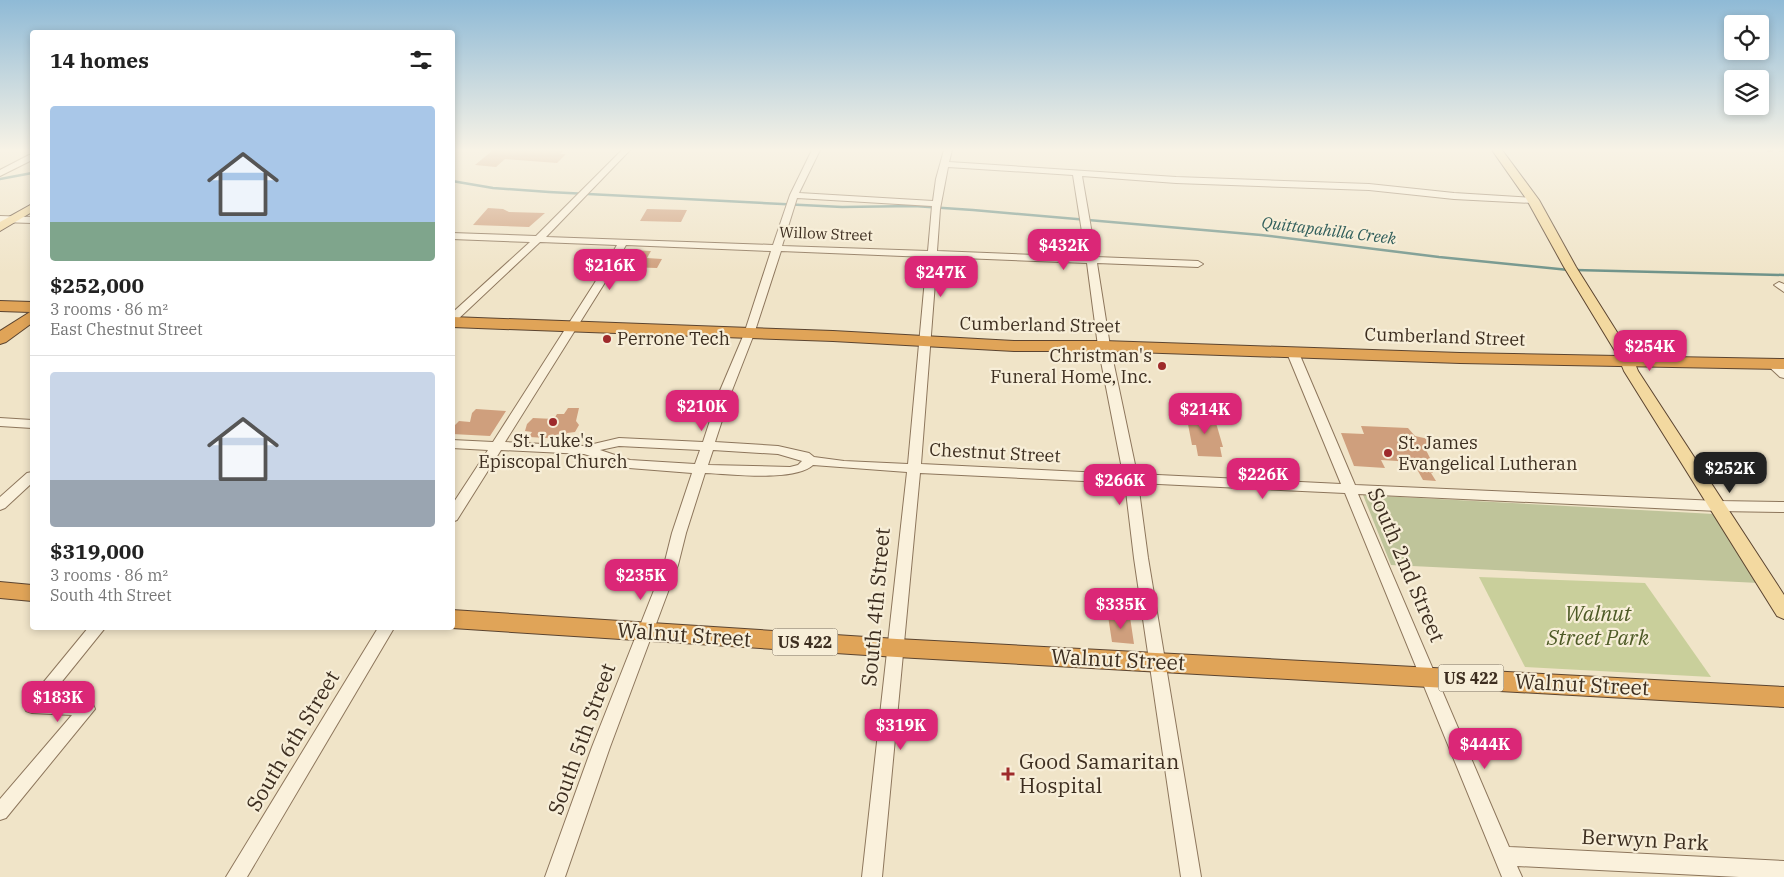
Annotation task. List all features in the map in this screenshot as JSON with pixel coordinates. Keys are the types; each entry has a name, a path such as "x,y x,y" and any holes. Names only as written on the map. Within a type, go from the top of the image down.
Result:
{"highway":[{"path":"0,306 30,307"},
{"path":"0,339 30,317"},
{"name":"Cumberland Street","path":"455,320 1014,346 1104,346 1293,353 1627,361 1780,368"},
{"path":"0,590 30,593"},
{"name":"Walnut Street","path":"455,619 897,648 1784,696"}],"main road":[{"path":"1526,191 1647,397 1784,611"},
{"path":"0,226 6,219 30,208"}],"street":[{"path":"455,317 589,191"},
{"name":"South 5th Street","path":"555,877 601,747 670,565 725,393 749,334 797,191"},
{"name":"South 4th Street","path":"872,877 897,648 939,191"},
{"path":"1080,191 1104,346 1131,479 1158,662 1195,877"},
{"path":"1406,191 1454,196 1533,200"},
{"path":"792,201 936,206"},
{"path":"6,219 30,220"},
{"name":"Willow Street","path":"455,236 932,252 1198,264"},
{"path":"455,512 534,384 573,326 623,242"},
{"name":"South 2nd Street","path":"1293,353 1512,877"},
{"path":"0,422 30,424"},
{"name":"Chestnut Street","path":"585,450 620,442 708,446 778,450 804,456 810,461 844,465 1350,490 1718,506 1784,507"},
{"name":"Chestnut Street","path":"455,444 585,450 629,464 701,469 790,471 802,468 810,461"},
{"path":"0,505 30,478"},
{"path":"0,812 87,709 32,706 96,630"},
{"name":"South 6th Street","path":"236,877 385,630"},
{"name":"Berwyn Park","path":"1504,856 1784,870"}],"green space":[{"path":"1363,495 1714,514 1759,583 1391,565"},
{"name":"Walnut Street Park","path":"1479,577 1645,583 1711,677 1525,667"}],"building":[{"path":"488,208 503,209 509,212 545,213 529,227 473,225"},
{"path":"647,209 687,210 681,222 640,221"},
{"path":"632,250 651,251 647,258 662,259 657,268 625,267 628,262 625,262"},
{"name":"St. Luke's Episcopal Church","path":"568,408 579,408 576,421 579,425 575,432 567,433 564,439 529,437 532,432 525,431 527,424 533,418 554,419 557,414 564,414"},
{"path":"476,409 506,411 490,436 455,434 455,425 459,421 470,422 472,413"},
{"path":"1186,414 1214,416 1223,447 1220,447 1222,457 1198,456 1196,445 1192,445"},
{"name":"St. James Evangelical Lutheran","path":"1361,426 1408,428 1415,436 1433,440 1443,450 1425,448 1431,460 1427,460 1433,473 1431,473 1436,481 1423,480 1413,462 1381,460 1385,468 1354,466 1341,433 1364,434"},
{"path":"1108,616 1130,617 1134,644 1112,642"}],"waterway":[{"name":"Quittapahilla Creek","path":"534,191 842,207 914,206 973,210 1261,235 1439,257 1569,270"},
{"name":"Quittapahilla Creek","path":"1575,270 1784,275"}],"place":[{"name":"Perrone Tech","path":"607,339"},
{"name":"Christman's Funeral Home, Inc.","path":"1162,366"},
{"name":"St. Luke's Episcopal Church","path":"553,422"},
{"name":"St. James Evangelical Lutheran","path":"1388,453"},
{"name":"Good Samaritan Hospital","path":"1008,774"}]}
